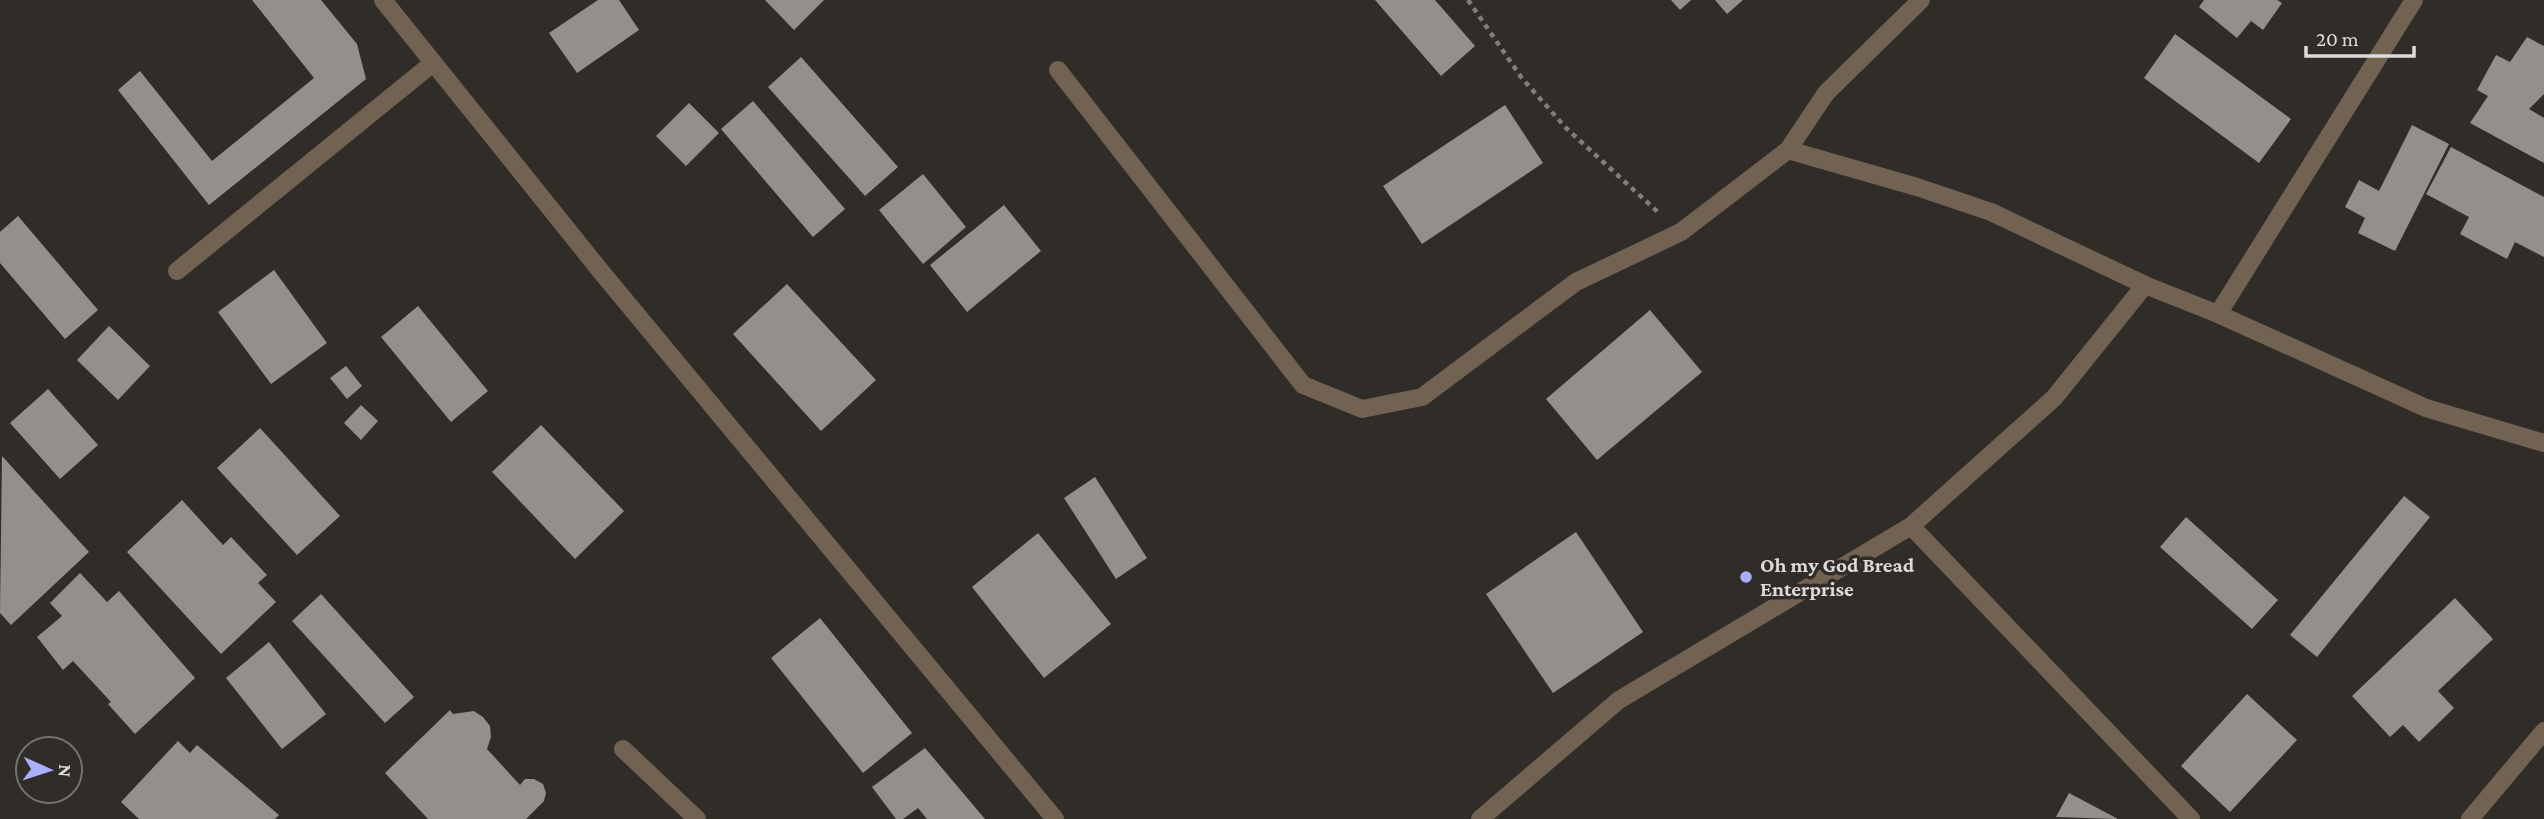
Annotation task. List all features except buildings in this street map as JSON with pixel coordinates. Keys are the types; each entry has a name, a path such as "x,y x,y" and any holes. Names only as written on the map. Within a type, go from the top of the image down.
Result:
{"street":[{"path":"383,0 612,285 1055,819"},
{"path":"1058,70 1303,385 1362,409 1422,397 1576,282 1681,232 1788,150 1826,93 1921,0"},
{"path":"2217,314 2414,0"},
{"path":"177,271 433,63"},
{"path":"1788,150 1917,187 1991,212 2145,285 2217,314 2426,408 2544,443"},
{"path":"1480,819 1619,701 1911,526 2054,398 2145,285"},
{"path":"1911,526 2191,819"},
{"path":"2470,819 2544,732"},
{"path":"623,749 696,819"}],"path":[{"path":"1468,0 1521,76 1566,128 1681,232"}],"place":[{"name":"Oh my God Bread Enterprise","path":"1746,577"}]}
